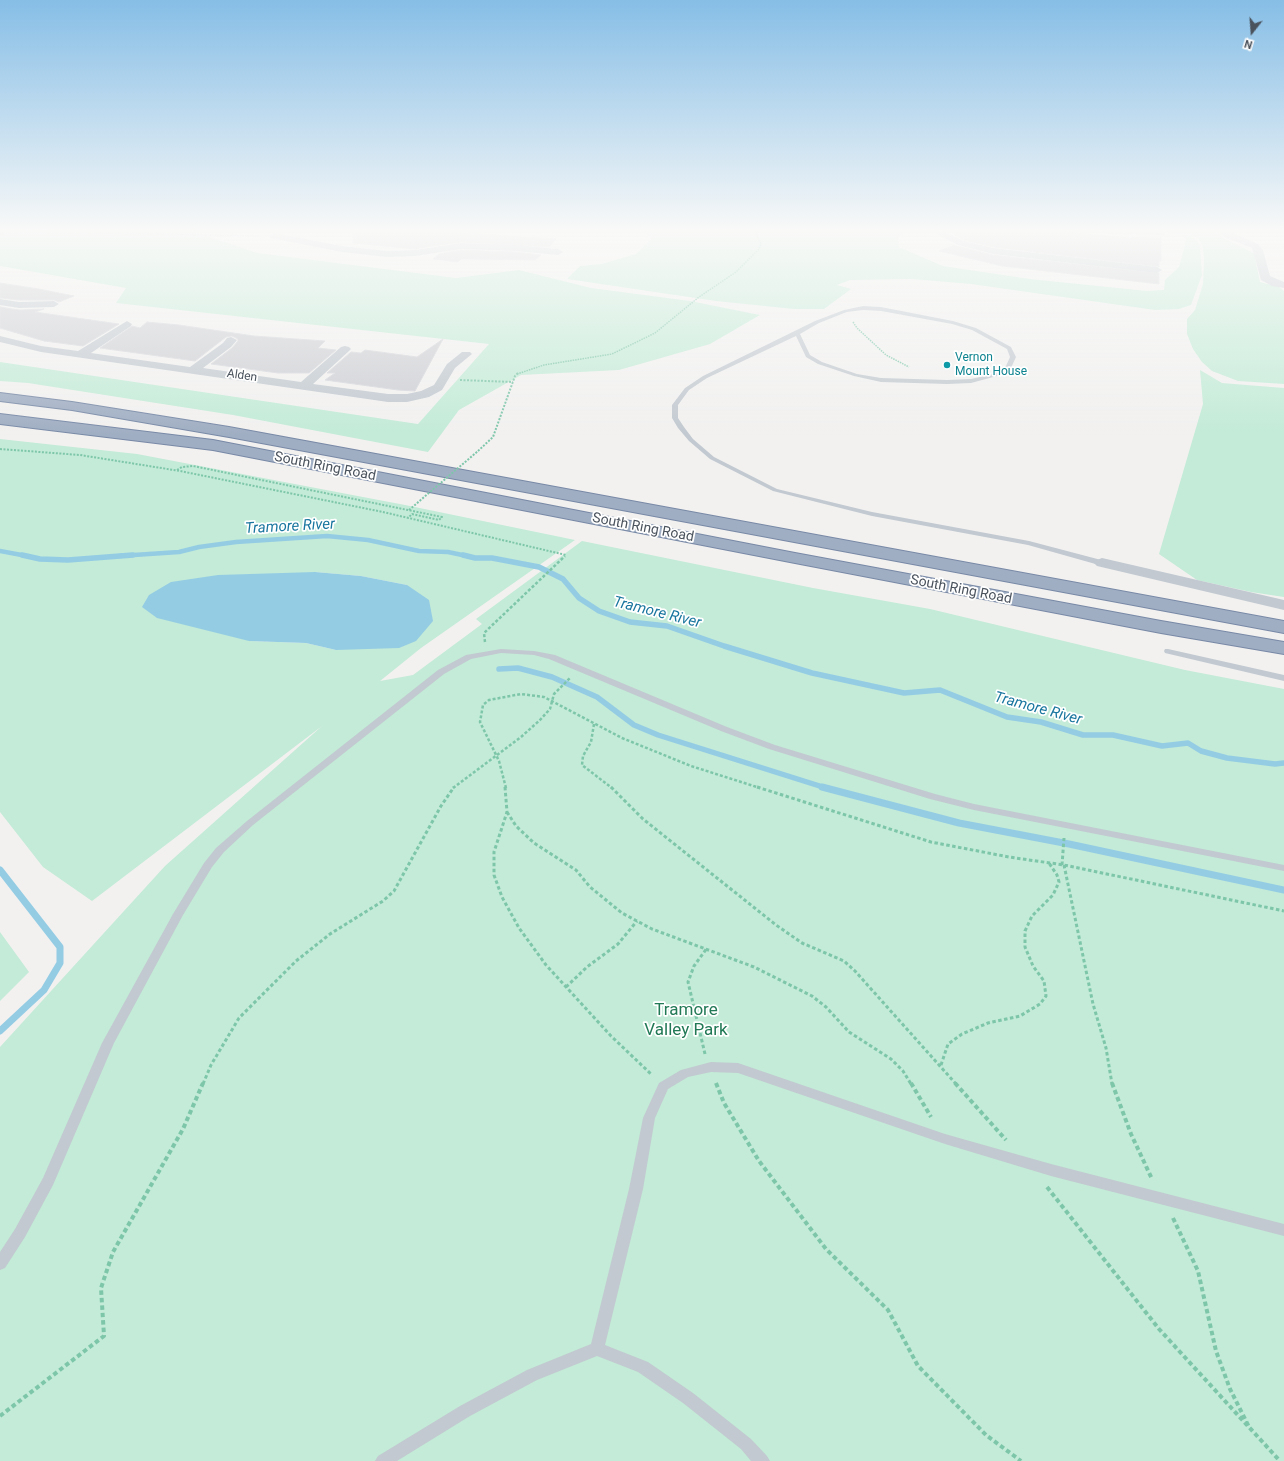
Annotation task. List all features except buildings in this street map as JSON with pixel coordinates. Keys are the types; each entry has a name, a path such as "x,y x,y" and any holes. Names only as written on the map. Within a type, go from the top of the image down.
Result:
{"highway":[{"name":"South Ring Road","path":"0,397 72,406 229,432 1284,627"},
{"name":"South Ring Road","path":"0,419 213,445 795,558 1161,627 1284,648"},
{"path":"795,558 937,594 1284,662"}],"street":[{"path":"0,302 19,305 54,304"},
{"path":"82,354 111,330 127,324"},
{"name":"Alden","path":"0,339 41,349 305,385 388,398 401,398 425,394 438,387"},
{"path":"193,370 227,345 231,340"},
{"path":"305,385 345,349"},
{"path":"438,387 443,377 464,359"},
{"path":"1102,562 1284,605"}],"lane":[{"path":"797,333 808,356 820,363 856,375 881,380 947,382 971,381 995,375 1009,367 1013,357 1009,348 994,339 953,323 881,309 863,308 846,311 821,320 704,377 687,389 675,405 675,418 690,440 712,458 776,490 872,514 1029,544 1102,562"},
{"path":"0,1264 20,1233 48,1181 112,1037 193,888 208,865 220,850 250,823 441,672 469,657 487,652 515,651 552,657 724,729 772,747 933,797 974,807 1284,868"},
{"path":"1168,651 1284,678"},
{"path":"597,1349 636,1189 649,1118 663,1086 685,1073 711,1066 738,1068 944,1139 1027,1163 1284,1230"},
{"path":"383,1461 465,1411 532,1375 597,1349 643,1367 688,1398 746,1444 762,1461"}],"path":[{"path":"409,510 489,442 493,436 513,382 519,372 527,369 612,354 655,333 695,299"},
{"path":"846,311 857,328 886,355 911,368"},
{"path":"438,387 460,380 513,382"},
{"path":"0,449 80,456 176,470 303,494 566,555 484,633 487,652"},
{"path":"176,470 182,467 193,466 442,517 439,520 412,514 408,518"},
{"path":"0,1416 104,1336 101,1288 113,1252 182,1129 211,1065 239,1018 296,961 330,934 368,912 394,891 406,873 441,806 454,787 496,756 540,720 550,709 558,689 571,678"},
{"path":"663,1086 611,1036 546,965 519,928 502,897 494,875 494,852 507,812 507,794 496,756 480,722 483,706 489,700 521,694 535,695 552,702 622,738 691,766 867,823 931,842 1048,862 1284,911"},
{"path":"594,724 591,742 583,756 582,765 589,772 608,785 643,819 776,925 802,943 844,961 856,971 1027,1163 1159,1329 1280,1461"},
{"path":"507,812 516,826 534,844 576,870 602,897 622,913 652,929 708,948 754,967 812,996 826,1007 849,1032 891,1059 903,1071 944,1139"},
{"path":"1064,837 1062,853 1063,865 1093,1004 1106,1048 1112,1083 1131,1134 1160,1198 1176,1223 1190,1250 1198,1271 1216,1351 1230,1389 1251,1430"},
{"path":"941,1065 948,1044 962,1034 988,1023 1020,1016 1040,1004 1046,996 1044,981 1033,966 1025,947 1025,931 1032,916 1053,895 1059,882 1057,875 1048,862"},
{"path":"566,987 588,967 618,944 637,921"},
{"path":"708,948 694,966 688,982 706,1057 711,1066 724,1103 759,1161 826,1249 888,1310 918,1366 986,1435 1021,1461"}],"green space":[{"path":"119,299 676,299 760,315 710,344 619,370 521,375 459,410 428,452 233,415 28,383 0,381 0,362 418,424 489,344 116,303"},
{"path":"704,299 837,299 824,309 794,309"},
{"path":"1078,299 1193,299 1191,305 1179,309 1155,310"},
{"path":"1198,299 1284,299 1284,384 1238,381 1212,371 1202,362 1193,349 1187,334 1187,319 1195,310"},
{"path":"1200,370 1222,383 1284,388 1284,597 1251,592 1197,580 1159,554 1203,404"},
{"name":"Tramore Valley Park","path":"0,439 137,454 405,505 575,540 421,648 380,681 413,675 482,624 476,619 582,541 813,588 930,609 1185,670 1284,689 1284,1461 0,1461 0,1047 165,866 322,726 92,901 43,867 0,812","holes":["315,572 361,576 407,585 336,650 306,643 249,641"]},
{"path":"0,932 29,972 0,1001"}],"water":[{"path":"315,572 361,576 407,585 429,600 433,621 416,641 399,648 336,650 306,643 249,641 157,618 142,607 149,595 171,582 218,575"}],"waterway":[{"name":"Tramore River","path":"126,556 179,552 199,547 236,542 327,536 368,540 419,551 448,552 467,556"},
{"name":"Tramore River","path":"0,551 24,555"},
{"name":"Tramore River","path":"24,555 40,559 68,560 126,556"},
{"name":"Tramore River","path":"126,556 133,555"},
{"name":"Tramore River","path":"463,555 467,556"},
{"name":"Tramore River","path":"119,556 126,556"},
{"name":"Tramore River","path":"467,556 475,558 492,558 539,567 563,579 579,598 599,611 630,622 667,626 724,646 812,673 904,693 940,690 1007,717 1041,722 1083,735 1113,735 1162,746 1188,743 1201,751 1227,758 1275,764 1284,763"},
{"path":"499,669 518,668 552,677 597,697 634,725 658,735 826,788"},
{"path":"822,787 959,823 1069,844 1284,890"},
{"path":"0,870 60,947 60,963 44,990 0,1031"}],"place":[{"name":"Vernon Mount House","path":"947,365"}]}
